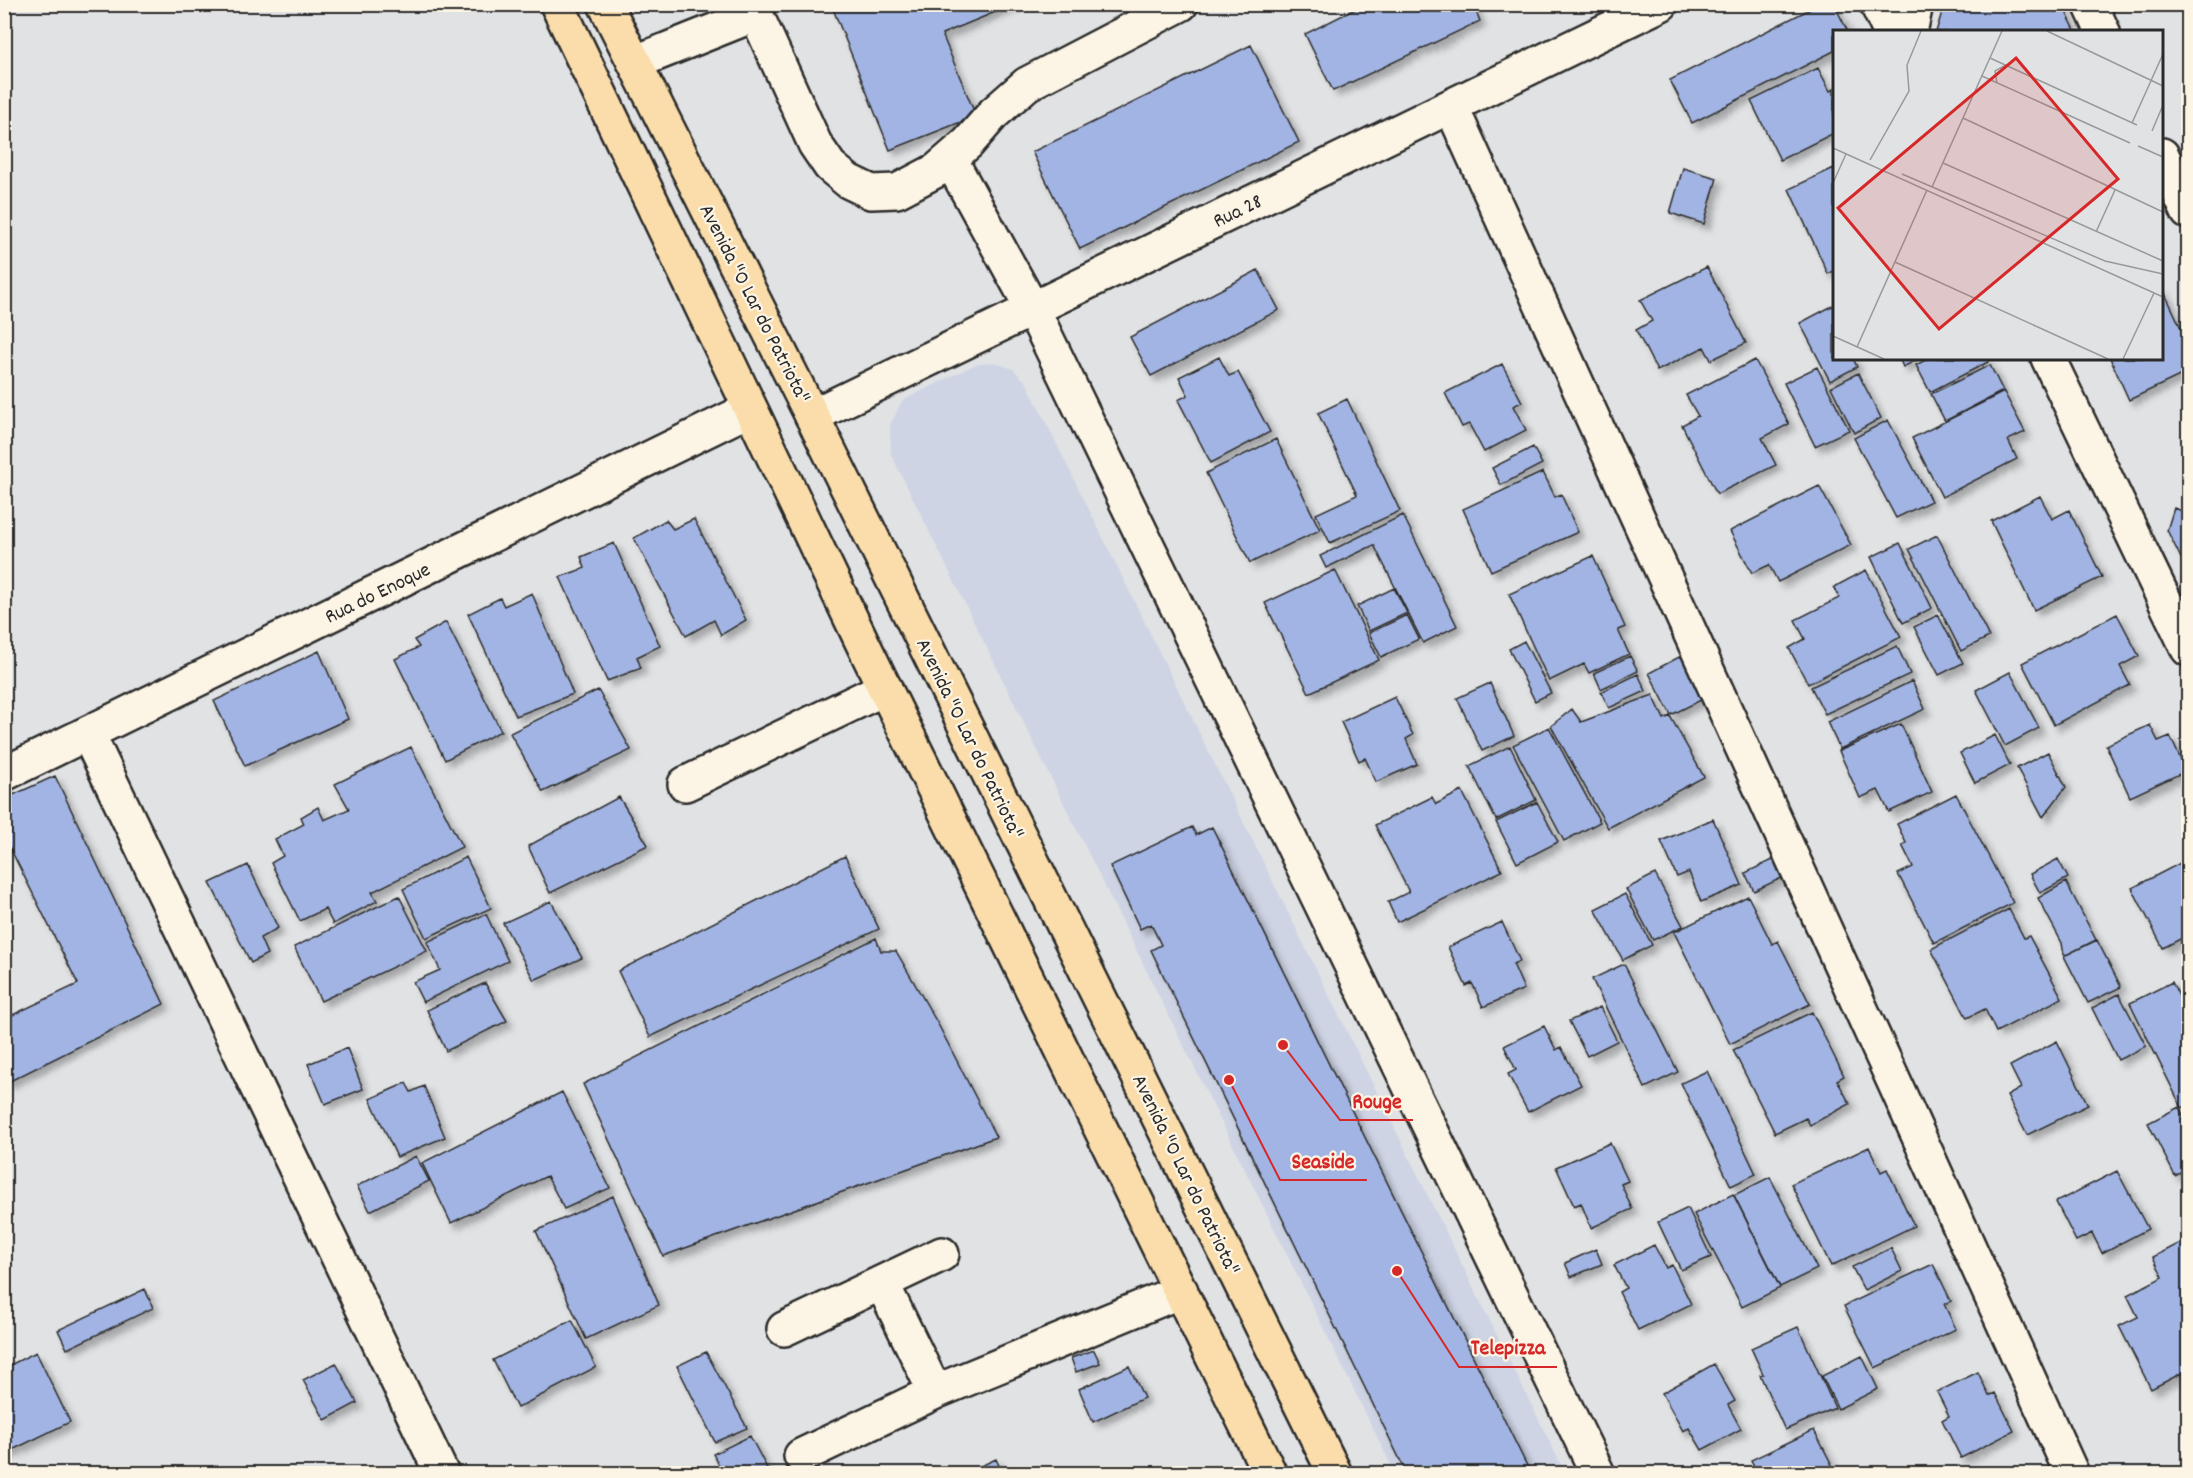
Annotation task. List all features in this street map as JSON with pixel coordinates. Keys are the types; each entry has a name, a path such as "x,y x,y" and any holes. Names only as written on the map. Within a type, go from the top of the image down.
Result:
{"main road":[{"path":"557,4 885,688 1270,1473"},
{"name":"Avenida \"O Lar do Patriota\"","path":"605,4 813,416 1335,1473"}],"street":[{"name":"Rua 28","path":"813,416 1661,4"},
{"path":"1877,4 1889,30"},
{"path":"1910,30 1916,4"},
{"path":"2090,4 2102,30"},
{"path":"636,62 755,9 815,144 830,166 848,181 871,192 897,191 937,170 969,143 994,113 1027,84 1178,5"},
{"path":"1451,106 2072,1473"},
{"path":"2163,157 2188,212"},
{"path":"950,159 1033,310 1598,1473"},
{"path":"2049,360 2188,649"},
{"name":"Rua do Enoque","path":"4,774 750,409"},
{"path":"685,784 885,688"},
{"path":"88,734 442,1473"},
{"path":"784,1329 942,1254"},
{"path":"882,1283 935,1392"},
{"path":"801,1456 935,1392 1181,1291"}],"shaded area":[{"path":"993,362 1013,369 1026,382 1565,1473 1395,1473 891,454 890,425 902,401 974,365"}],"building":[{"path":"831,4 1015,4 942,34 976,116 890,150"},
{"path":"1365,4 1473,4 1480,21 1333,91 1305,34"},
{"path":"1820,4 1834,4 1847,30 1833,30 1833,52 1692,123 1670,80"},
{"path":"1951,4 2062,4 2075,30 1937,30 1942,12"},
{"path":"1251,45 1299,142 1080,249 1032,152"},
{"path":"1818,68 1830,91 1833,90 1833,134 1780,160 1751,101"},
{"path":"1683,168 1717,178 1704,224 1670,213"},
{"path":"1833,168 1833,272 1828,274 1789,189"},
{"path":"1707,267 1746,343 1711,360 1704,347 1657,371 1636,330 1652,321 1640,300"},
{"path":"1258,270 1279,310 1151,376 1130,337"},
{"path":"2163,289 2188,343 2188,372 2129,400 2111,360 2163,360"},
{"path":"1833,306 1833,360 1854,360 1857,367 1830,381 1800,323"},
{"path":"1219,357 1229,376 1238,372 1270,432 1211,463 1178,400 1188,395 1179,377"},
{"path":"1755,360 1789,424 1762,438 1776,465 1717,494 1682,425 1698,416 1686,395"},
{"path":"1900,360 1917,360 1903,367"},
{"path":"1925,360 1988,360 1988,362 1930,392 1916,365"},
{"path":"1502,364 1522,402 1513,406 1526,430 1484,452 1469,424 1462,427 1445,393"},
{"path":"1990,365 2003,391 1945,421 1931,394"},
{"path":"1817,367 1849,430 1815,446 1784,383"},
{"path":"1858,373 1881,418 1854,433 1831,387"},
{"path":"2004,392 2025,432 2008,440 2017,459 1942,497 1912,438"},
{"path":"1347,399 1400,511 1330,543 1316,514 1357,495 1318,413"},
{"path":"2188,405 2188,419 2183,408"},
{"path":"1888,420 1931,501 1896,518 1854,438"},
{"path":"1276,439 1320,530 1250,563 1206,473"},
{"path":"1533,447 1542,464 1501,485 1492,468"},
{"path":"1543,472 1555,497 1561,494 1578,532 1491,571 1463,509"},
{"path":"1819,486 1851,545 1778,582 1769,565 1752,573 1730,531"},
{"path":"2040,496 2052,519 2069,510 2102,577 2034,610 1991,521"},
{"path":"2174,508 2188,513 2188,561 2181,558 2167,530"},
{"path":"1403,515 1457,626 1423,643 1374,545 1326,568 1320,556"},
{"path":"694,519 746,620 721,635 714,620 686,636 634,538 666,520 673,529"},
{"path":"1937,535 1989,637 1961,651 1909,549"},
{"path":"614,543 660,646 637,657 641,668 607,681 560,577 585,568 581,557"},
{"path":"1900,543 1932,608 1903,623 1871,557"},
{"path":"1593,556 1625,627 1618,630 1629,654 1589,673 1584,664 1549,681 1509,594"},
{"path":"1335,570 1379,660 1309,693 1265,603"},
{"path":"1866,570 1901,637 1808,684 1789,648 1805,639 1795,620 1839,598 1834,587"},
{"path":"1394,588 1407,613 1369,631 1357,606"},
{"path":"532,593 573,694 516,716 468,614 500,598 504,606"},
{"path":"2117,614 2139,656 2120,666 2130,685 2054,725 2022,663"},
{"path":"1407,615 1419,639 1381,657 1369,633"},
{"path":"1938,615 1963,663 1939,675 1914,627"},
{"path":"446,622 501,731 445,760 395,659 419,647 414,640"},
{"path":"1524,641 1551,693 1535,701 1509,649"},
{"path":"1897,646 1910,674 1825,714 1811,687"},
{"path":"319,651 348,719 245,766 214,701"},
{"path":"1630,656 1638,671 1601,689 1594,673"},
{"path":"1681,656 1705,698 1671,715 1649,673"},
{"path":"2010,672 2039,728 2005,746 1976,690"},
{"path":"1638,674 1646,691 1609,708 1601,692"},
{"path":"1912,681 1925,709 1840,749 1827,722"},
{"path":"1490,683 1514,736 1482,751 1457,698"},
{"path":"598,690 631,750 543,792 510,733"},
{"path":"1653,695 1664,719 1670,716 1704,777 1608,828 1551,726 1572,709 1581,722"},
{"path":"1395,697 1413,735 1406,739 1417,764 1376,782 1365,758 1359,761 1341,722"},
{"path":"1901,724 1932,792 1889,812 1878,790 1860,798 1839,751"},
{"path":"2150,725 2158,741 2170,736 2186,771 2130,797 2106,745"},
{"path":"1549,727 1600,822 1564,841 1513,745"},
{"path":"1995,735 2010,765 1975,783 1960,753"},
{"path":"1510,746 1536,800 1496,820 1469,766"},
{"path":"411,747 462,847 372,892 377,901 333,924 325,909 300,921 271,863 283,856 275,839 304,824 301,817 318,807 324,820 349,809 335,784"},
{"path":"2048,752 2066,787 2043,817 2017,768"},
{"path":"55,776 164,1004 4,1084 4,1019 78,984 4,836 4,799"},
{"path":"1462,791 1502,871 1397,922 1388,902 1409,892 1375,825 1432,797 1436,804"},
{"path":"1956,794 2013,903 1934,943 1898,874 1913,867 1902,845 1906,843 1897,824"},
{"path":"619,797 648,845 550,893 528,846"},
{"path":"1537,802 1558,842 1517,863 1496,822"},
{"path":"1713,819 1742,885 1701,902 1689,872 1677,877 1661,841"},
{"path":"1192,827 1196,835 1212,827 1531,1474 1407,1474 1151,950 1161,945 1151,924 1140,929 1110,866"},
{"path":"845,856 879,929 650,1037 618,971"},
{"path":"466,857 491,908 426,938 403,889"},
{"path":"1779,857 1788,875 1754,891 1745,873"},
{"path":"2058,859 2068,878 2040,893 2030,874"},
{"path":"2188,859 2188,935 2163,948 2132,888"},
{"path":"248,865 278,928 260,938 267,954 251,963 210,883"},
{"path":"1655,874 1683,926 1653,940 1626,889"},
{"path":"2066,882 2096,940 2064,956 2062,943 2038,898"},
{"path":"1625,894 1652,945 1623,960 1595,909"},
{"path":"399,896 427,951 321,1001 294,947"},
{"path":"1748,896 1772,944 1778,941 1810,1004 1730,1044 1674,932"},
{"path":"551,901 582,958 534,980 503,923"},
{"path":"2009,909 2024,938 2029,936 2062,998 1996,1032 1985,1009 1967,1018 1931,949"},
{"path":"486,914 508,961 423,1002 413,982 440,970 427,942"},
{"path":"1502,922 1520,961 1513,964 1524,989 1483,1007 1472,983 1466,986 1448,947"},
{"path":"876,938 881,951 896,951 939,1026 996,1137 663,1256 583,1084"},
{"path":"2097,940 2121,987 2088,1003 2064,956"},
{"path":"1624,964 1678,1072 1645,1088 1592,979"},
{"path":"2172,982 2188,1014 2188,1105 2182,1108 2130,1003"},
{"path":"485,983 507,1021 446,1051 427,1010"},
{"path":"2119,994 2146,1046 2118,1060 2092,1008"},
{"path":"1600,1007 1617,1041 1587,1056 1569,1021"},
{"path":"1812,1012 1844,1076 1837,1080 1850,1104 1810,1125 1806,1118 1775,1133 1733,1050"},
{"path":"1544,1026 1556,1050 1561,1047 1581,1085 1528,1112 1508,1074 1516,1070 1504,1046"},
{"path":"2057,1041 2088,1105 2027,1135 2007,1096 2021,1088 2010,1066"},
{"path":"347,1048 363,1089 325,1104 308,1064"},
{"path":"1707,1071 1756,1174 1731,1186 1681,1083"},
{"path":"406,1083 411,1092 424,1086 445,1137 397,1157 370,1099"},
{"path":"562,1092 610,1188 564,1209 547,1176 451,1223 422,1163"},
{"path":"2179,1107 2188,1127 2188,1169 2175,1176 2148,1123"},
{"path":"1610,1143 1628,1181 1621,1184 1632,1209 1591,1228 1581,1203 1574,1206 1556,1167"},
{"path":"1869,1147 1881,1172 1887,1169 1914,1226 1831,1266 1791,1184"},
{"path":"416,1156 429,1181 370,1211 357,1186"},
{"path":"2117,1171 2148,1229 2102,1253 2092,1233 2076,1241 2056,1202"},
{"path":"1770,1177 1817,1269 1780,1287 1734,1195"},
{"path":"1733,1194 1780,1288 1742,1307 1694,1214"},
{"path":"613,1196 659,1305 586,1339 536,1231"},
{"path":"1688,1208 1711,1257 1681,1270 1658,1222"},
{"path":"2188,1239 2188,1370 2151,1389 2119,1326 2138,1317 2127,1295 2163,1277 2153,1257"},
{"path":"1654,1245 1666,1268 1672,1265 1691,1304 1638,1330 1619,1292 1626,1288 1614,1265"},
{"path":"1891,1248 1902,1271 1864,1290 1852,1267"},
{"path":"1596,1249 1602,1264 1571,1277 1565,1263"},
{"path":"1933,1264 1951,1301 1944,1304 1956,1329 1875,1368 1844,1306"},
{"path":"145,1289 153,1308 67,1349 58,1330"},
{"path":"572,1320 596,1367 517,1408 493,1360"},
{"path":"1798,1327 1835,1408 1785,1430 1760,1375 1763,1374 1751,1348"},
{"path":"1094,1350 1100,1363 1076,1372 1071,1358"},
{"path":"36,1352 70,1422 4,1454 4,1368"},
{"path":"706,1352 747,1428 715,1442 677,1366"},
{"path":"1862,1356 1878,1389 1838,1409 1822,1376"},
{"path":"336,1363 357,1403 325,1420 303,1380"},
{"path":"1714,1364 1735,1401 1728,1405 1741,1429 1702,1450 1689,1428 1683,1431 1662,1393"},
{"path":"1129,1366 1144,1398 1093,1422 1079,1389"},
{"path":"1978,1372 1989,1396 1995,1393 2014,1431 1961,1458 1942,1420 1949,1416 1937,1392"},
{"path":"1814,1430 1833,1467 1823,1474 1749,1474 1756,1470 1751,1460"},
{"path":"750,1436 770,1474 724,1474 713,1454"},
{"path":"996,1459 1003,1474 979,1474 976,1468"}],"place":[{"name":"Rouge","path":"1283,1045"},
{"name":"Seaside","path":"1229,1080"},
{"name":"Telepizza","path":"1397,1271"}]}
